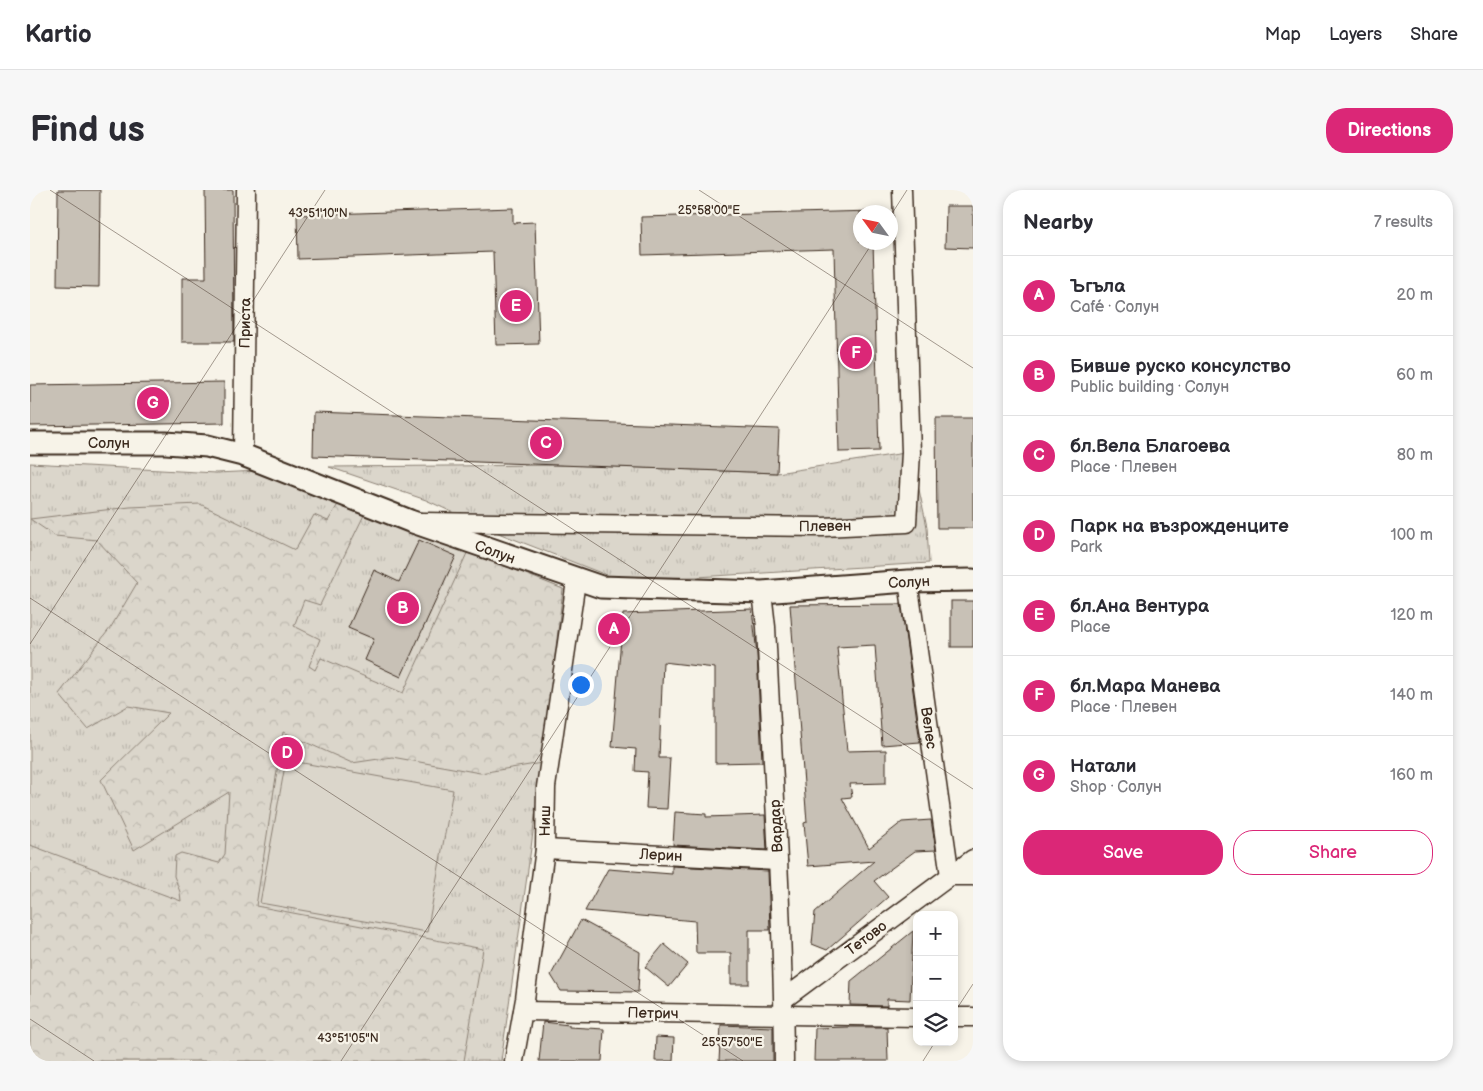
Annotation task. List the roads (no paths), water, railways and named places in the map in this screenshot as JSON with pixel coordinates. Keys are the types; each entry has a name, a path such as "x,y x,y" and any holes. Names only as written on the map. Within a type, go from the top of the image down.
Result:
{"street":[{"name":"Приста","path":"243,455 246,190"},
{"name":"Плевен","path":"410,522 823,527 907,523 911,452 902,190"},
{"name":"Солун","path":"30,443 166,443 207,446 243,455 410,522 600,587 625,590 762,592 908,581 973,580"},
{"name":"Ниш","path":"514,1061 523,1011 545,849 546,787 576,580"},
{"name":"Велес","path":"908,581 950,876"},
{"name":"Вардар","path":"762,592 766,627 778,861 784,1007 784,1061"},
{"name":"Лерин","path":"545,849 778,861"},
{"name":"Тетово","path":"784,1007 973,859"},
{"path":"950,876 973,876"},
{"name":"Петрич","path":"523,1011 784,1007 913,1017"},
{"path":"958,1017 973,1017"}],"place":[{"name":"бл.Ана Вентура","path":"516,306"},
{"name":"бл.Мара Манева","path":"856,353"},
{"name":"Натали","path":"153,403"},
{"name":"бл.Вела Благоева","path":"546,443"},
{"name":"Бивше руско консулство","path":"403,608"},
{"name":"Ъгъла","path":"614,629"},
{"name":"Парк на възрожденците","path":"287,753"}]}
